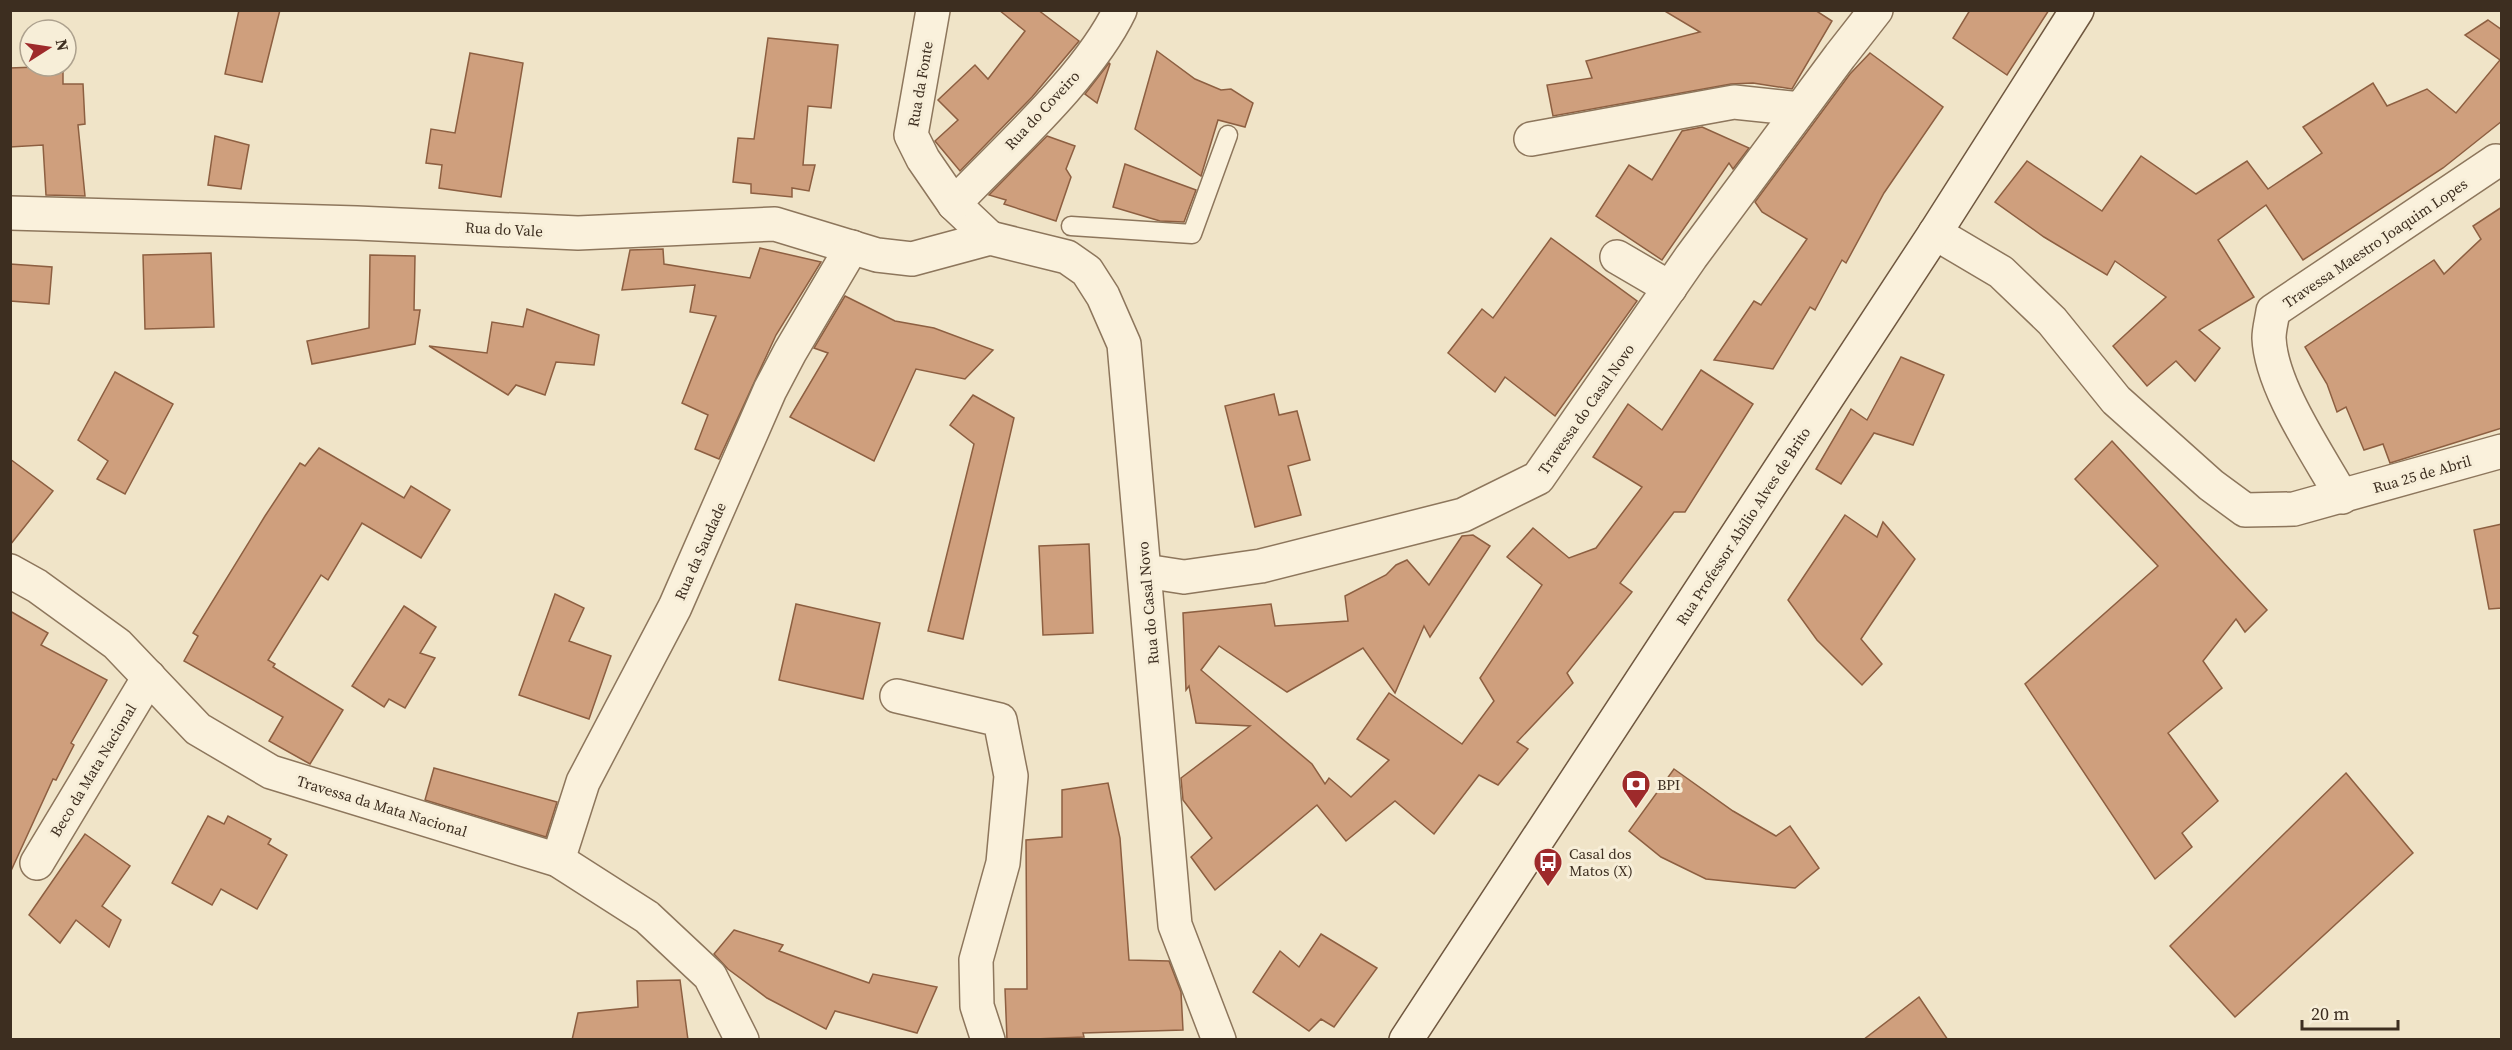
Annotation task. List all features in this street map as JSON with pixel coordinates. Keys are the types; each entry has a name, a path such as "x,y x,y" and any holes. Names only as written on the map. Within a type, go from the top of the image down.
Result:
{"street":[{"name":"Rua da Fonte","path":"933,10 911,135 923,159 954,204 990,238"},
{"name":"Rua do Coveiro","path":"954,204 1100,46 1120,10"},
{"name":"Travessa do Casal Novo","path":"1145,571 1184,576 1262,566 1463,515 1538,478 1670,288 1876,10"},
{"name":"Rua Professor Abílio Alves de Brito","path":"1406,1040 1935,233 2077,10"},
{"path":"1531,139 1734,102 1800,110"},
{"name":"Travessa Maestro Joaquim Lopes","path":"2342,497 2286,396 2274,368 2269,337 2273,311 2496,161"},
{"name":"Rua do Vale","path":"10,213 357,222 578,233 775,224 877,255 912,259 990,238"},
{"name":"Rua 25 de Abril","path":"1935,233 2001,272 2052,321 2116,400 2211,485 2244,510 2294,509 2502,452"},
{"name":"Rua do Casal Novo","path":"990,238 1067,257 1087,271 1103,296 1124,344 1175,925 1219,1040"},
{"name":"Rua da Saudade","path":"558,860 584,782 675,607 770,390 852,247"},
{"path":"1617,256 1670,288"},
{"name":"Travessa da Mata Nacional","path":"10,571 37,586 117,644 198,729 271,772 558,860 647,917 710,976 742,1040"},
{"name":"Beco da Mata Nacional","path":"37,862 149,677"},
{"path":"897,696 1000,720 1011,776 1003,863 976,960 977,1006 988,1040"}],"lane":[{"path":"1071,226 1192,234 1228,135"}],"building":[{"path":"239,10 280,10 262,82 225,74"},
{"path":"999,10 1038,10 1079,41 1032,97 960,171 935,141 958,120 938,100 975,65 988,79 1025,31"},
{"path":"1663,10 1815,10 1832,21 1792,89 1753,83 1731,84 1553,116 1547,85 1592,78 1586,61 1700,32"},
{"path":"1970,10 2049,10 2007,75 1953,38"},
{"path":"2488,20 2502,30 2502,121 2443,168 2303,260 2266,205 2218,240 2254,297 2199,330 2220,348 2195,381 2176,361 2147,386 2113,346 2166,297 2115,261 2107,275 2044,237 1995,202 2027,161 2102,211 2141,156 2196,194 2247,161 2268,189 2322,153 2303,127 2373,83 2387,106 2427,89 2456,113 2500,60 2465,35"},
{"path":"768,38 838,45 831,108 808,106 803,165 815,165 809,191 792,188 792,197 751,193 751,184 733,182 738,138 754,139"},
{"path":"1157,51 1195,79 1221,90 1231,89 1253,103 1245,127 1218,120 1201,176 1135,129"},
{"path":"470,53 523,63 501,197 439,188 442,165 426,163 431,129 455,133"},
{"path":"1870,53 1943,107 1884,193 1846,263 1842,260 1815,310 1810,307 1773,369 1714,360 1754,301 1761,305 1807,239 1762,212 1755,202 1850,74"},
{"path":"1110,64 1097,103 1085,94"},
{"path":"10,68 18,68 18,78 63,78 63,84 83,84 85,124 78,125 85,196 46,195 43,145 10,147"},
{"path":"1702,127 1749,148 1733,169 1729,163 1662,260 1596,216 1629,165 1652,180 1682,131"},
{"path":"215,136 249,145 241,189 208,185"},
{"path":"1047,136 1075,146 1066,169 1071,177 1056,221 1004,204 1006,200 989,195"},
{"path":"1125,164 1196,190 1184,222 1160,221 1113,207"},
{"path":"2502,207 2502,428 2390,463 2383,444 2364,450 2346,407 2337,412 2327,384 2305,347 2434,260 2444,274 2481,239 2473,226"},
{"path":"1551,238 1637,301 1555,416 1505,377 1495,392 1448,353 1482,309 1493,318"},
{"path":"760,248 821,262 776,335 719,459 695,449 708,415 682,403 716,316 690,312 695,285 622,290 630,250 663,249 664,264 750,278"},
{"path":"211,253 214,327 145,329 143,255"},
{"path":"370,255 415,256 414,310 420,310 415,344 312,364 307,341 369,328"},
{"path":"10,264 52,267 49,304 10,301"},
{"path":"845,296 895,321 934,328 993,350 965,379 916,369 874,461 790,417 828,353 814,348"},
{"path":"527,309 599,335 594,365 556,362 545,395 516,385 508,395 429,346 487,353 492,322 523,327"},
{"path":"1901,357 1944,375 1913,445 1874,433 1841,484 1816,469 1851,409 1867,420"},
{"path":"1701,370 1753,404 1685,512 1674,512 1620,583 1632,592 1567,673 1573,683 1517,742 1528,749 1498,785 1479,775 1434,834 1395,801 1346,841 1317,805 1215,890 1191,857 1212,838 1183,800 1181,778 1250,726 1196,723 1189,686 1186,690 1183,613 1271,604 1275,626 1348,621 1345,596 1386,575 1396,565 1407,560 1429,585 1462,536 1473,535 1490,546 1430,637 1424,626 1395,693 1363,648 1287,692 1219,646 1201,670 1312,764 1325,784 1329,778 1351,797 1389,760 1357,739 1389,693 1462,744 1494,701 1480,678 1542,585 1507,557 1533,528 1569,558 1596,548 1642,487 1593,457 1628,404 1662,430"},
{"path":"115,372 173,404 125,494 97,479 108,461 78,440"},
{"path":"1274,394 1279,415 1297,411 1310,460 1288,466 1301,515 1255,527 1225,406"},
{"path":"973,395 1014,418 963,639 928,631 974,444 950,425"},
{"path":"2112,441 2267,610 2245,632 2236,619 2203,661 2222,688 2168,733 2218,801 2182,833 2192,847 2155,879 2025,684 2158,566 2075,479"},
{"path":"319,448 404,498 411,486 450,510 421,558 362,523 328,580 321,575 268,660 275,664 273,667 343,710 310,764 269,741 283,717 184,661 198,636 193,633 265,516 300,463 305,466"},
{"path":"10,459 53,491 10,545"},
{"path":"1845,515 1877,537 1883,522 1915,559 1861,639 1882,664 1862,685 1817,640 1788,600"},
{"path":"2502,524 2502,608 2489,609 2474,530"},
{"path":"1089,544 1093,633 1043,635 1039,546"},
{"path":"555,594 584,608 569,641 611,656 589,719 519,695"},
{"path":"796,604 880,623 863,699 779,680"},
{"path":"404,606 436,627 420,653 435,658 405,708 389,699 384,707 352,686"},
{"path":"10,611 48,633 41,645 107,680 71,743 74,745 56,780 53,779 10,873"},
{"path":"434,768 557,802 546,837 425,800"},
{"path":"1674,769 1733,811 1776,836 1790,826 1819,868 1795,888 1706,879 1661,857 1629,831"},
{"path":"2346,773 2413,853 2235,1017 2170,946"},
{"path":"1108,783 1120,838 1129,960 1169,961 1181,992 1183,1030 1083,1033 1084,1037 1007,1040 1005,989 1027,989 1026,840 1062,837 1062,790"},
{"path":"208,816 224,824 228,816 271,839 268,844 287,855 257,909 221,889 212,905 172,883"},
{"path":"85,834 130,866 102,906 121,920 109,947 76,920 60,943 29,915"},
{"path":"734,930 783,945 779,951 869,983 873,974 937,987 917,1033 835,1011 826,1029 767,998 728,969 714,954"},
{"path":"1321,934 1377,968 1334,1027 1321,1019 1309,1031 1253,992 1280,951 1299,967"},
{"path":"680,980 688,1040 572,1040 578,1013 638,1007 637,981"},
{"path":"1919,997 1948,1040 1863,1040"}],"place":[{"name":"BPI","path":"1636,810"},
{"name":"Casal dos Matos (X)","path":"1548,888"}]}
